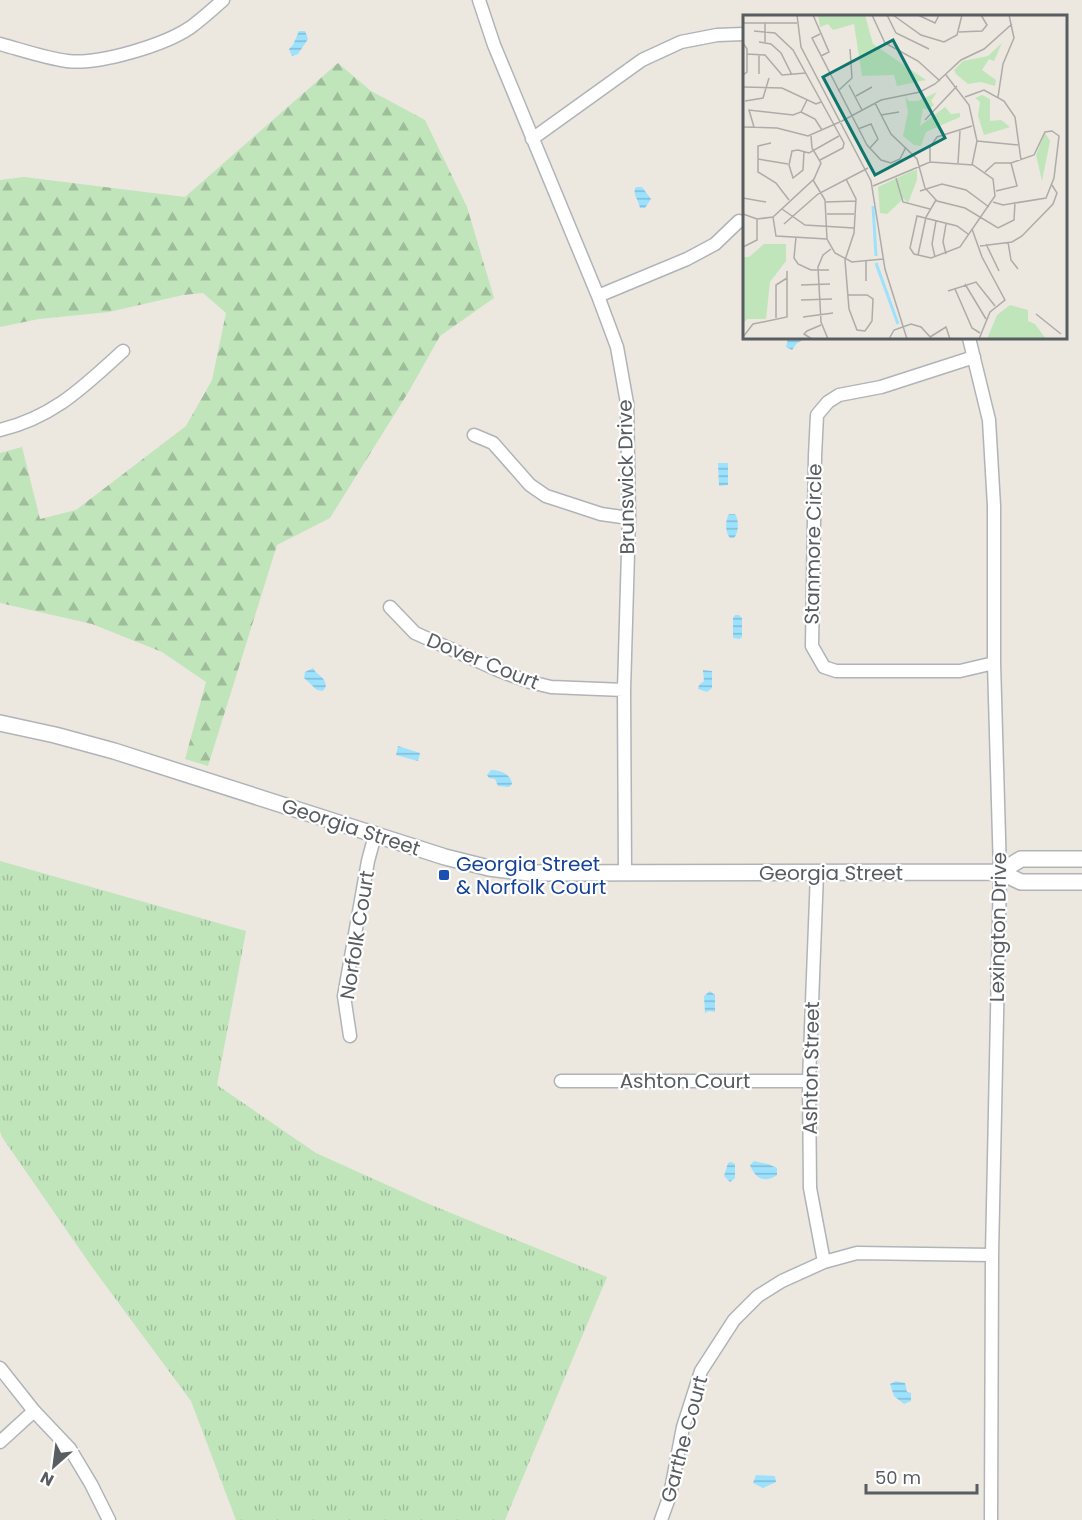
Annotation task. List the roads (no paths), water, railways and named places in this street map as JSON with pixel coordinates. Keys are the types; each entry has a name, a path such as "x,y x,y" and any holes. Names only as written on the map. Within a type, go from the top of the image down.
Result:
{"street":[{"path":"0,44 68,61 94,60 132,51 170,38 191,27 223,0"},
{"name":"Brunswick Drive","path":"479,0 494,45 598,296 616,347 627,403 629,518 624,690 625,873"},
{"path":"532,139 642,60 681,42 717,35 743,34"},
{"path":"598,296 687,259 715,244 739,221"},
{"name":"Lexington Drive","path":"969,339 989,420 994,506 994,663 1000,872 992,1255 991,1520"},
{"path":"0,430 21,425 65,402 123,351"},
{"name":"Stanmore Circle","path":"974,357 881,387 839,395 828,402 818,416 812,646 824,667 836,671 960,671 994,663"},
{"path":"474,435 493,443 530,484 546,496 601,514 629,518"},
{"name":"Dover Court","path":"390,607 415,633 530,682 551,687 624,690"},
{"name":"Georgia Street","path":"0,723 55,735 114,752 445,857 489,868 529,873 1000,872 1022,882 1082,882"},
{"name":"Norfolk Court","path":"350,1036 344,996 368,861 375,835"},
{"name":"Georgia Street","path":"1000,872 1021,859 1082,859"},
{"name":"Ashton Street","path":"817,873 809,1081 810,1188 824,1262"},
{"name":"Ashton Court","path":"561,1082 809,1081"},
{"name":"Garthe Court","path":"661,1520 670,1495 687,1416 701,1371 734,1320 758,1296 782,1281 824,1262 857,1253 992,1255"},
{"path":"0,1368 34,1411 70,1449 109,1520"},
{"path":"0,1442 34,1411"}],"water":[{"path":"299,31 305,31 308,39 298,54 292,56 289,49"},
{"path":"637,187 642,187 651,199 645,208 640,208 635,193"},
{"path":"788,339 805,339 797,343 792,350 786,347"},
{"path":"718,463 728,463 728,485 719,486"},
{"path":"729,514 735,514 737,519 738,529 734,538 728,536 726,530"},
{"path":"735,615 742,618 742,637 740,639 733,638"},
{"path":"313,668 323,678 326,686 323,691 317,690 304,678 305,672"},
{"path":"703,670 712,671 712,688 707,692 698,689 704,681"},
{"path":"398,746 420,753 418,761 396,755"},
{"path":"491,770 504,773 510,778 512,784 509,787 498,786 495,779 487,775"},
{"path":"710,991 715,995 715,1012 705,1013 704,996"},
{"path":"754,1161 777,1168 777,1175 768,1179 760,1178 750,1165"},
{"path":"728,1163 735,1164 735,1178 730,1182 724,1176"},
{"path":"896,1381 905,1383 907,1392 911,1393 911,1401 904,1404 894,1396 890,1384"},
{"path":"756,1475 775,1476 776,1482 763,1488 753,1483"}],"place":[{"name":"Georgia Street & Norfolk Court","path":"444,875"}]}
